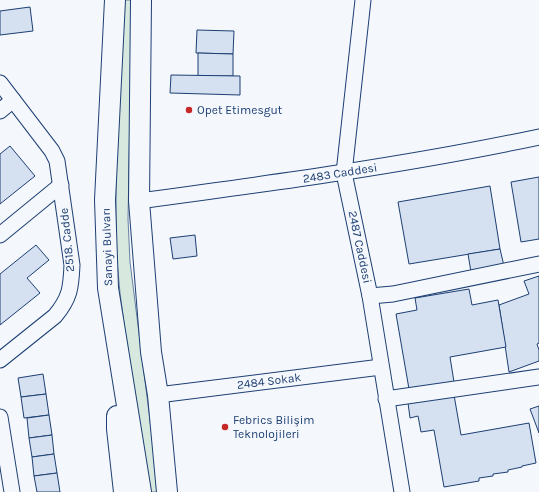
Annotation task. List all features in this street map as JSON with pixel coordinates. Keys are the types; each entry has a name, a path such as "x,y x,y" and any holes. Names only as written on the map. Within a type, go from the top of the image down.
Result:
{"main road":[{"path":"103,0 113,28"},
{"name":"Sanayi Bulvarı","path":"115,0 105,200 105,243 108,288 141,492"},
{"path":"141,0 139,201 151,352 158,395 167,492"},
{"path":"124,393 117,410 117,429 124,492"},
{"path":"166,472 172,492"}],"street":[{"name":"2487 Caddesi","path":"363,0 344,173 370,296 402,492"},
{"name":"2518. Cadde","path":"0,83 52,151 57,161 72,264 72,276 68,298 55,316 0,360"},
{"path":"0,111 13,100"},
{"name":"2483 Caddesi","path":"139,201 344,173 470,151 539,137"},
{"path":"0,235 61,185"},
{"path":"370,296 393,294 539,264"},
{"name":"2484 Sokak","path":"158,395 381,367"},
{"path":"386,399 539,377"},
{"path":"0,418 12,492"}],"shaded area":[{"path":"120,0 132,0 128,219 130,262 159,492 146,492 120,293 116,249 116,130"}],"building":[{"path":"30,7 33,31 0,35 0,11"},
{"path":"197,30 234,31 233,54 196,53"},
{"path":"198,53 233,54 233,76 198,76"},
{"path":"171,75 240,76 240,95 170,93"},
{"path":"10,146 35,176 0,204 0,154"},
{"path":"539,177 539,239 521,242 511,182"},
{"path":"490,186 500,249 409,264 398,202"},
{"path":"195,235 197,256 173,259 170,238"},
{"path":"36,245 49,260 27,278 40,293 0,325 0,274"},
{"path":"500,249 504,266 471,272 468,254"},
{"path":"539,276 539,343 537,344 539,350 539,361 509,372 499,305 529,294 524,281"},
{"path":"469,289 472,305 498,300 506,347 450,357 454,382 409,389 396,314 417,310 415,298"},
{"path":"43,374 46,394 21,397 18,378"},
{"path":"46,394 49,415 24,418 21,397"},
{"path":"454,395 461,435 529,423 536,463 508,470 508,472 493,474 493,476 479,478 479,481 444,487 434,430 421,432 418,416 410,418 408,403"},
{"path":"539,406 539,433 530,409"},
{"path":"49,415 52,435 29,438 27,418"},
{"path":"52,435 54,454 32,457 29,438"},
{"path":"54,454 57,473 34,476 32,457"},
{"path":"57,473 60,492 37,492 34,476"}],"place":[{"name":"Opet Etimesgut","path":"189,110"},
{"name":"Febrics Bilişim Teknolojileri","path":"225,427"}]}
